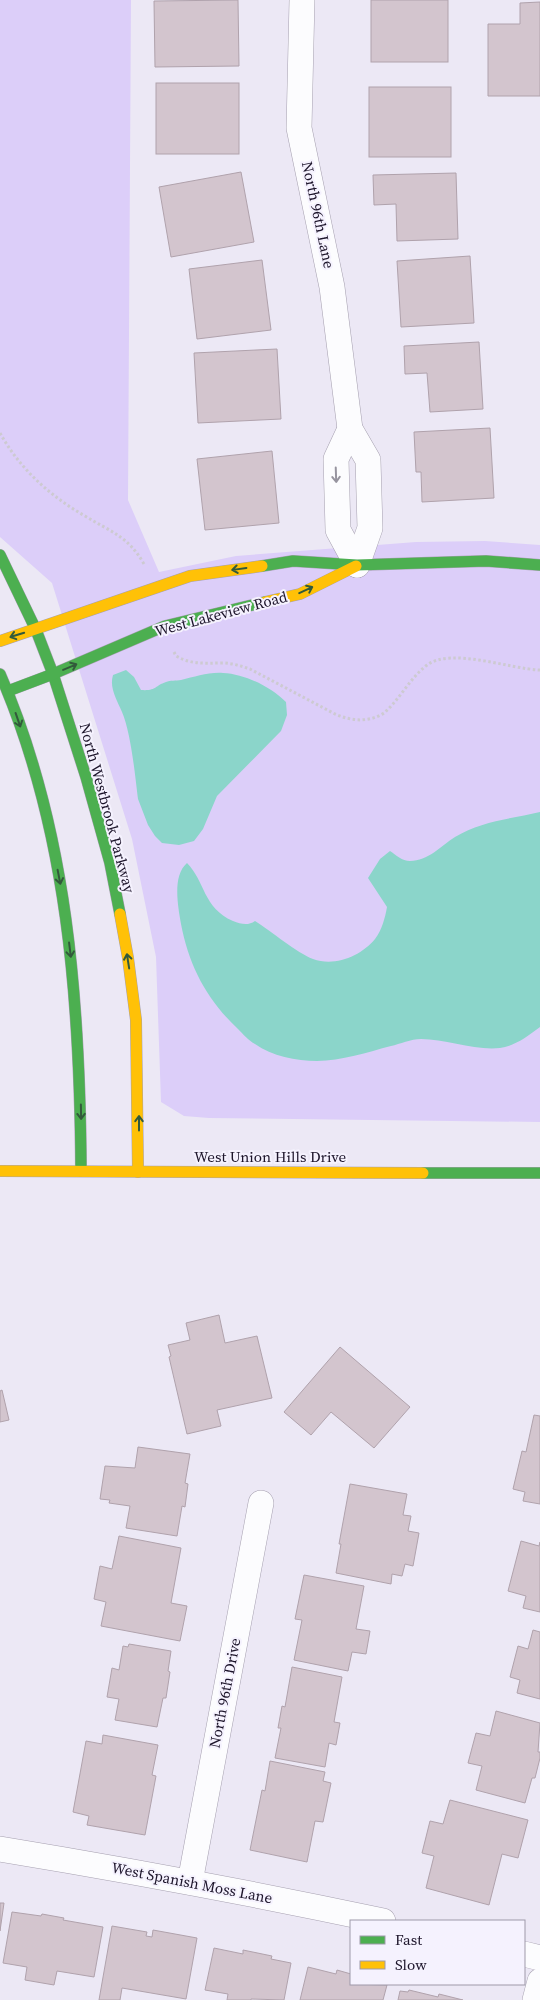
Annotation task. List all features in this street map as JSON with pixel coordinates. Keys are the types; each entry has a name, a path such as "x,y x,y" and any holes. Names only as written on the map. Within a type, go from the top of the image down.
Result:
{"street":[{"name":"North 96th Lane","path":"302,0 300,128 332,287 350,430 336,459 338,530 358,566"},
{"name":"North Westbrook Parkway","path":"0,555 36,630 53,674 86,777 110,863 128,958 136,1020 138,1172"},
{"name":"West Lakeview Road","path":"0,641 190,576 293,561 358,566 486,561 540,565"},
{"name":"West Lakeview Road","path":"3,686 53,674 165,626 300,594 358,566"},
{"path":"3,686 42,791 64,901 74,975 80,1046 81,1171"},
{"name":"West Union Hills Drive","path":"0,1171 540,1174"},
{"name":"North 96th Drive","path":"190,1882 261,1503"},
{"name":"West Spanish Moss Lane","path":"0,1850 190,1882 378,1920"},
{"path":"525,1954 540,1958"},
{"path":"535,2000 540,1981"}],"shaded area":[{"path":"0,0 131,0 128,500 159,572 236,556 416,542 485,541 540,545 540,1122 209,1118 184,1116 161,1102 156,957 132,839 52,583 0,537"},
{"path":"126,670 134,677 141,690 153,689 168,681 207,674 231,674 257,682 273,691 286,702 287,715 281,731 217,796 203,829 194,841 179,845 162,843 148,825 138,799 128,731 112,685 113,675"},
{"path":"540,812 540,1027 516,1043 506,1047 491,1048 417,1039 335,1060 309,1061 284,1057 269,1052 244,1035 227,1018 208,994 194,968 184,939 177,892 179,875 187,863 198,878 210,902 223,916 242,924 250,924 255,921 313,959 330,962 339,961 355,955 369,945 380,932 387,907 368,878 380,859 390,851 404,860 423,859 455,837 475,827"}],"building":[{"path":"238,0 239,66 155,67 154,1"},
{"path":"371,0 448,0 448,62 371,62"},
{"path":"540,2 540,96 488,96 488,24 520,24 520,3"},
{"path":"156,83 239,83 239,154 156,154"},
{"path":"369,87 451,87 451,157 369,157"},
{"path":"241,172 254,242 171,257 159,187"},
{"path":"456,173 458,239 397,241 396,204 374,205 373,175"},
{"path":"470,256 474,323 401,327 397,261"},
{"path":"262,260 271,330 197,339 189,269"},
{"path":"479,342 483,409 430,412 427,373 405,374 404,346"},
{"path":"277,349 281,419 198,423 194,353"},
{"path":"490,428 494,498 422,502 421,472 416,472 414,432"},
{"path":"272,451 279,523 205,530 197,459"},
{"path":"219,1315 225,1343 257,1336 272,1398 217,1410 221,1426 187,1434 169,1357 171,1356 168,1345 190,1340 186,1323"},
{"path":"340,1347 410,1407 374,1448 331,1412 311,1435 284,1412"},
{"path":"2,1390 9,1420 0,1422 0,1391"},
{"path":"534,1415 540,1416 540,1504 523,1501 525,1492 513,1489 522,1451 526,1452"},
{"path":"138,1447 190,1454 185,1483 188,1484 185,1507 182,1506 177,1536 126,1528 130,1506 109,1503 110,1500 100,1499 105,1466 135,1468"},
{"path":"350,1484 407,1494 403,1515 411,1516 408,1531 419,1533 413,1566 405,1564 402,1576 392,1574 391,1584 336,1573 341,1544 339,1544"},
{"path":"119,1536 181,1548 171,1603 187,1606 180,1641 101,1626 106,1602 94,1599 100,1566 112,1569"},
{"path":"521,1541 539,1546 540,1542 540,1612 523,1608 526,1596 508,1591"},
{"path":"304,1575 364,1586 356,1629 370,1631 366,1654 352,1652 348,1671 294,1660 302,1620 295,1619"},
{"path":"533,1630 540,1632 540,1699 517,1693 520,1680 510,1677 518,1646 528,1649"},
{"path":"129,1644 171,1651 166,1698 163,1698 157,1727 115,1720 119,1699 107,1697 112,1668 119,1670 123,1646 128,1647"},
{"path":"292,1667 342,1677 334,1722 340,1723 336,1745 329,1743 325,1767 275,1758 281,1728 278,1728 282,1706 285,1707"},
{"path":"496,1711 540,1723 538,1752 540,1752 540,1758 535,1778 532,1778 525,1803 476,1790 482,1766 468,1763 476,1733 490,1736"},
{"path":"103,1735 158,1745 152,1775 156,1776 145,1835 87,1825 89,1816 73,1812 86,1741 102,1744"},
{"path":"270,1761 325,1772 323,1781 331,1783 323,1822 315,1821 307,1862 250,1850 262,1790 265,1791"},
{"path":"450,1800 528,1820 518,1858 502,1854 489,1905 426,1888 434,1856 422,1853 430,1821 443,1824"},
{"path":"0,1903 4,1903 0,1931"},
{"path":"12,1912 41,1916 42,1914 103,1927 94,1977 57,1971 54,1985 25,1980 27,1967 3,1963"},
{"path":"112,1926 147,1932 146,1936 152,1937 153,1930 197,1938 186,1999 122,1988 120,2000 99,2000"},
{"path":"214,1948 243,1954 243,1950 272,1956 271,1959 291,1963 284,2000 227,2000 228,1994 205,1990"},
{"path":"308,1967 336,1974 337,1970 350,1974 350,1985 387,1985 383,2000 300,2000"},
{"path":"409,1990 438,1997 439,1994 463,2000 398,2000 400,1991 408,1992"}],"traffic: fast":[{"path":"0,555 36,630 53,674 86,777 110,863 120,914"},
{"path":"262,566 293,561 357,565 486,561 540,565"},
{"path":"8,691 53,674 165,626 265,602"},
{"path":"0,674 23,733 41,794 66,918 77,1044 81,1171"},
{"path":"423,1173 540,1173"}],"traffic: slow":[{"path":"0,641 190,576 262,566"},
{"path":"265,602 300,594 356,566"},
{"path":"120,914 136,1020 138,1172"},
{"path":"0,1171 423,1173"}]}
